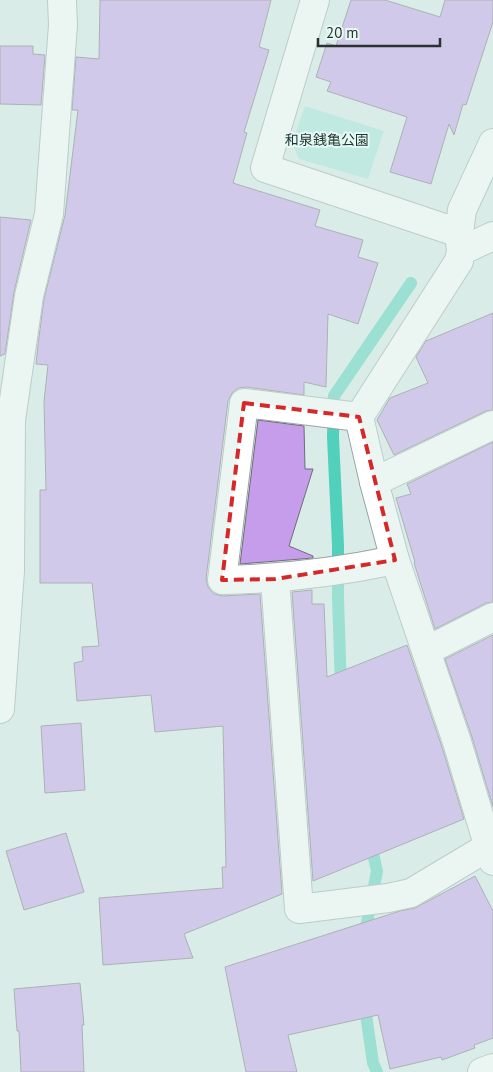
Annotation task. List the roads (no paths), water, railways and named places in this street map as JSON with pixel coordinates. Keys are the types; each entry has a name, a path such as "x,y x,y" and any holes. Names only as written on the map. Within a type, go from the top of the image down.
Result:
{"street":[{"path":"0,709 10,571 11,420 29,296 49,214 63,25 62,0"},
{"path":"315,0 265,168 409,215 457,238 493,236"},
{"path":"352,416 459,261 457,238 462,210 493,143"},
{"path":"352,416 244,404 222,580 275,579 360,568 395,560"},
{"path":"275,579 299,909 388,898 412,893 492,850 395,560 374,482 352,416"},
{"path":"374,482 493,425"},
{"path":"426,651 493,617"},
{"path":"482,1072 493,1068"}],"waterway":[{"path":"341,687 338,545 333,437 334,396 411,283"},
{"path":"364,938 377,871 370,840"},
{"path":"364,1001 373,1063 377,1072"}],"park label":[{"name":"和泉銭亀公園","path":"327,140"}]}
